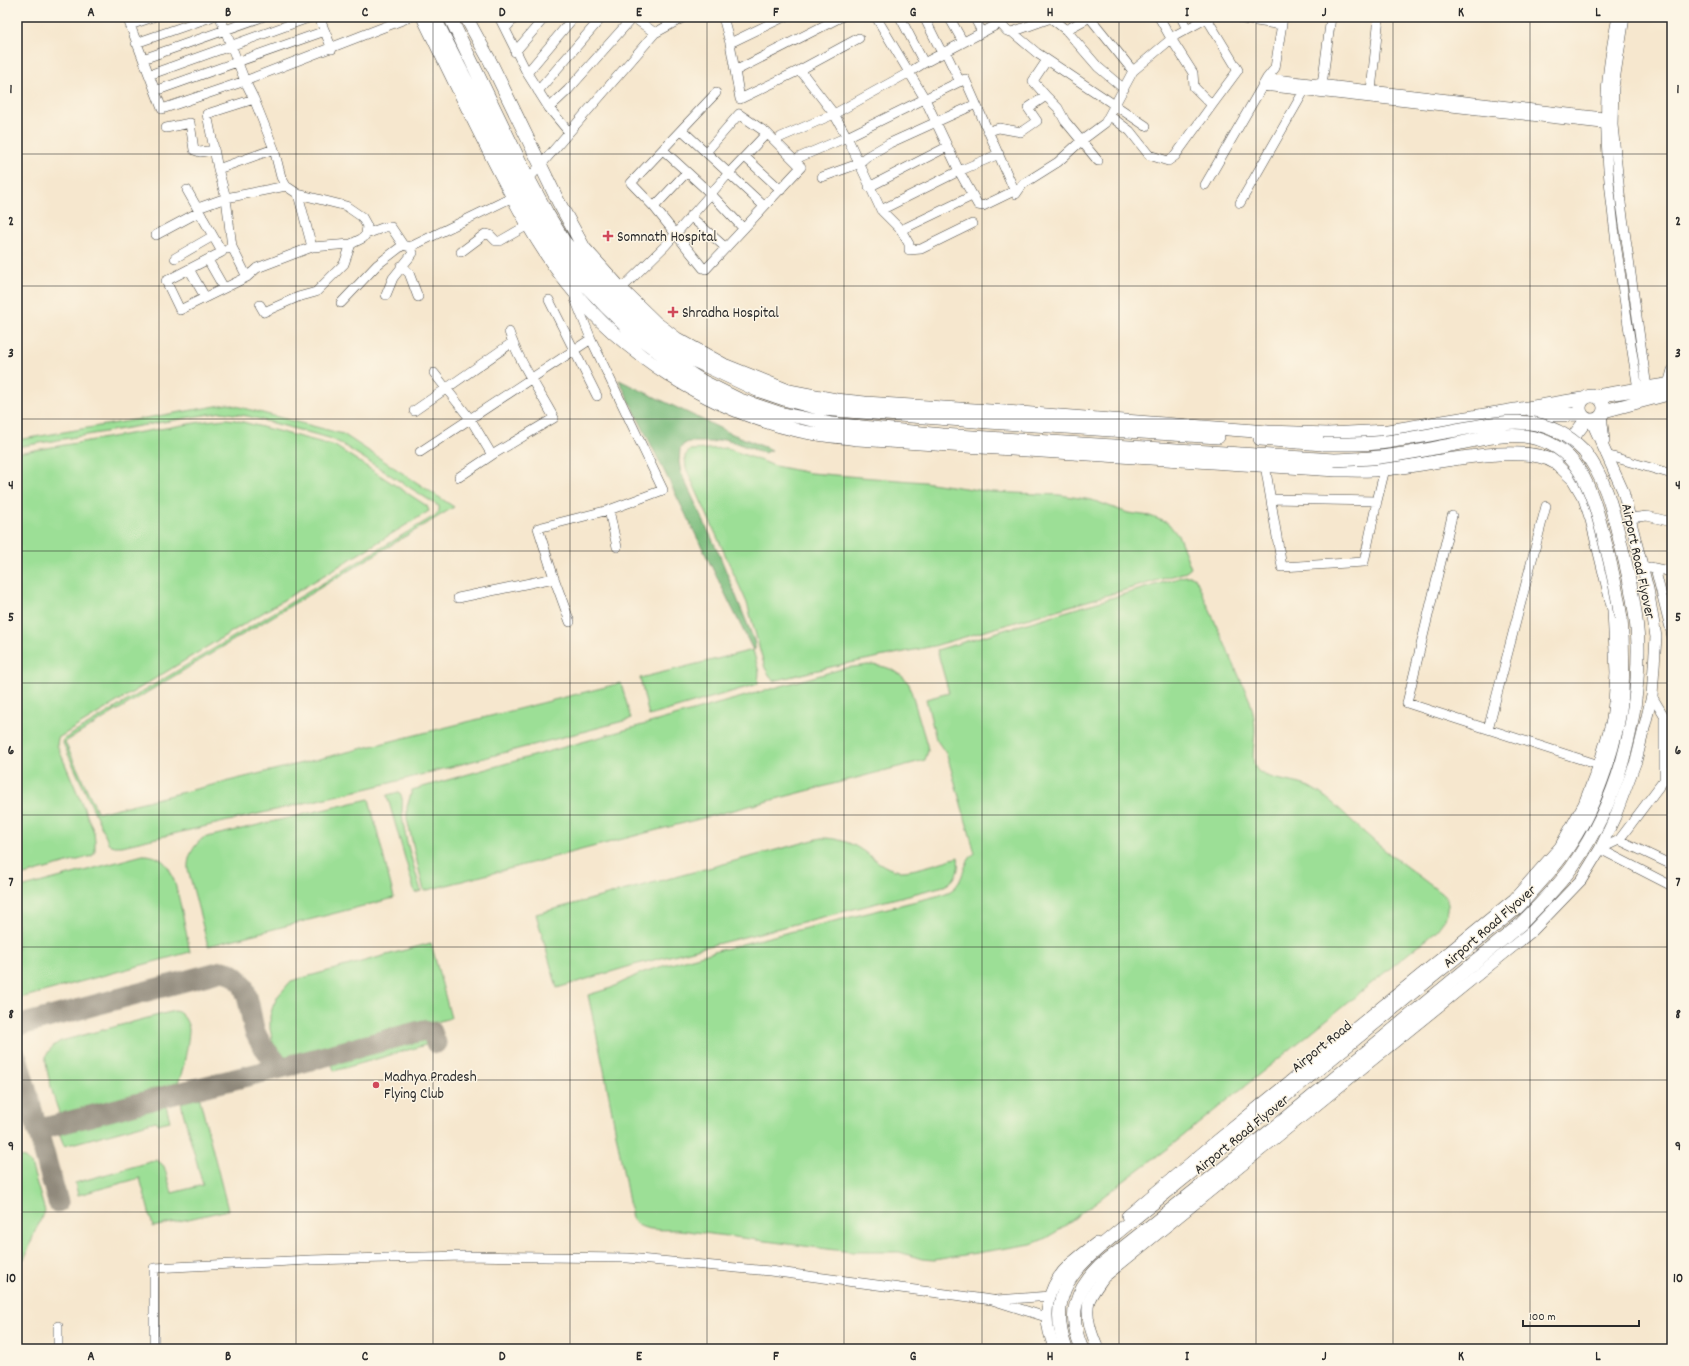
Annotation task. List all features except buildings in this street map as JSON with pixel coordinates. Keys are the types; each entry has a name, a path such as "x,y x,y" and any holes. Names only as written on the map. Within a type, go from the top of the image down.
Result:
{"main road":[{"path":"423,17 441,43 535,216 570,268 606,307 633,333 668,359 702,381 740,400 780,413 832,424 926,434 1267,462 1336,470 1385,469 1508,452 1550,460 1591,416 1602,400 1596,396"},
{"path":"434,17 441,43"},
{"path":"450,17 521,188 528,225 546,254 574,292 607,327 626,344 662,370 693,389 721,404 754,417 800,430 858,439 1267,462"},
{"path":"466,17 490,61 540,166 578,239 621,289 656,322 677,339 724,365 789,391 836,400 1006,412 1288,438"},
{"path":"521,188 554,224 579,261 629,314 649,331 689,358 764,393 822,409 1288,438 1388,431 1501,412 1522,410 1582,399 1588,396 1642,389 1669,389"},
{"path":"1522,410 1551,415 1591,416 1669,389"},
{"path":"1582,399 1579,406 1591,416"},
{"name":"Airport Road Flyover","path":"1082,1349 1075,1323 1075,1308 1082,1288 1100,1266 1284,1120 1521,924 1552,891 1571,869 1598,823 1615,782 1628,741 1635,702 1638,671 1636,625 1626,564 1608,495 1599,474 1584,452 1569,437 1555,429 1538,424 1523,422 1487,424 1377,443 1323,444 1288,438"},
{"name":"Airport Road Flyover","path":"1267,462 1380,457 1515,436 1538,440 1555,446 1578,468 1594,500 1609,556 1618,596 1623,649 1622,695 1612,747 1594,796 1584,811"},
{"name":"Airport Road","path":"1066,1349 1060,1334 1058,1318 1063,1294 1076,1269 1085,1260 1518,907 1567,848 1584,811"}],"street":[{"path":"153,17 128,21 162,109 245,81 332,49 410,17"},
{"path":"136,42 211,17"},
{"path":"220,17 274,149 281,177 286,186 298,194 346,206 362,217 367,226 366,234"},
{"path":"142,59 262,17"},
{"path":"149,75 311,17"},
{"path":"319,17 332,49"},
{"path":"499,17 515,52 527,73 549,108 568,132"},
{"path":"505,29 515,17"},
{"path":"515,52 545,17"},
{"path":"527,73 574,17"},
{"path":"538,91 602,17"},
{"path":"549,108 568,90 633,17 654,33"},
{"path":"723,17 730,43 740,99 800,70 859,38"},
{"path":"730,43 784,17"},
{"path":"735,71 841,17"},
{"path":"876,17 908,73 925,99 959,171 972,196 981,207 1014,191 1016,194 1023,184 1058,162 1081,141 1105,123 1133,71 1172,40 1176,35 1208,17 1238,70 1175,156 1168,161 1149,154 1130,131 1110,116"},
{"path":"900,17 924,63"},
{"path":"924,17 960,82"},
{"path":"949,17 963,42"},
{"path":"974,17 982,32"},
{"path":"1066,30 1091,17 1091,19 1133,71"},
{"path":"1159,17 1193,73 1194,87 1212,104"},
{"path":"1181,17 1187,29"},
{"path":"1205,185 1262,86 1275,68 1283,21 1243,19 1243,17"},
{"path":"1322,84 1331,17"},
{"path":"1371,90 1379,17"},
{"path":"1610,121 1606,94 1609,64 1617,17"},
{"path":"1625,17 1606,144 1627,327 1642,389"},
{"path":"340,303 377,265 407,246 521,188 654,33 681,18"},
{"path":"1012,32 1051,18 1066,30 1098,67 1124,89"},
{"path":"781,137 834,114 982,32 999,20 1007,31 1012,32 1047,60 1146,126"},
{"path":"155,91 238,63 325,31"},
{"path":"1047,60 1033,81 1058,108 1065,121 1098,161"},
{"path":"800,70 834,114 847,137 880,210 901,230 909,244 909,250 922,249 972,224"},
{"path":"1267,78 1610,121"},
{"path":"800,157 847,137 965,79 1014,191"},
{"path":"1262,86 1610,121"},
{"path":"1240,203 1304,91"},
{"path":"707,151 739,114 767,133 801,167 706,269 703,268 654,207 631,182 716,93"},
{"path":"989,132 999,128 1020,132 1037,121 1028,108 1046,96"},
{"path":"247,277 232,247 226,198 218,169 207,114 254,99"},
{"path":"822,178 858,164 866,157 890,143 976,104"},
{"path":"166,128 190,123 194,150 200,152 214,150"},
{"path":"682,130 707,151 764,206"},
{"path":"621,289 675,234 767,133"},
{"path":"869,187 948,147"},
{"path":"218,169 274,149"},
{"path":"663,150 711,194 743,228"},
{"path":"880,210 959,171 999,154"},
{"path":"745,156 781,190"},
{"path":"654,207 687,172"},
{"path":"156,235 198,210 226,198 286,186"},
{"path":"187,190 222,252"},
{"path":"298,194 312,246"},
{"path":"901,230 972,196"},
{"path":"690,216 726,248"},
{"path":"461,252 485,234 490,235 496,241 500,241 528,225"},
{"path":"232,247 166,281 180,310 247,277 257,268 312,246 351,244 363,238 366,234 391,227 413,253 393,278 386,296"},
{"path":"175,258 213,236"},
{"path":"260,305 264,312 298,297 316,292 344,264 351,244"},
{"path":"208,260 224,288"},
{"path":"402,266 409,273 418,297"},
{"path":"189,269 205,297"},
{"path":"570,622 538,528 609,510 663,490 591,339 575,299 574,292"},
{"path":"549,300 597,396"},
{"path":"459,477 492,455 554,418 512,342 509,332"},
{"path":"420,452 471,420 531,377 591,339"},
{"path":"414,411 512,342"},
{"path":"1669,389 1672,370"},
{"path":"434,373 471,420 492,455"},
{"path":"1098,1349 1093,1338 1087,1314 1090,1301 1104,1277 1532,931 1581,880 1600,849 1615,818 1636,761 1652,696 1656,637 1648,589 1623,492 1606,455 1591,416"},
{"path":"1606,455 1672,474"},
{"path":"1056,1349 1048,1332 1046,1317 1050,1296 1061,1274 1070,1264 1210,1146 1518,895 1560,847 1584,811 1612,720 1616,673 1613,610 1591,520 1584,499 1573,480 1550,460"},
{"path":"1267,462 1271,499 1282,567 1364,562 1385,469"},
{"path":"1271,499 1377,501"},
{"path":"1488,729 1546,506"},
{"path":"609,510 617,547"},
{"path":"1452,516 1407,703 1599,765"},
{"path":"1630,518 1647,516 1672,522"},
{"path":"1642,565 1672,572"},
{"path":"1655,568 1672,636 1656,637"},
{"path":"458,598 554,578"},
{"path":"1600,849 1619,840 1668,781 1668,717 1652,696"},
{"path":"1619,840 1672,865"},
{"path":"1600,849 1672,886"},
{"path":"154,1349 154,1268 310,1260 458,1256 628,1258 770,1271 992,1300 1046,1317"},
{"path":"992,1300 1050,1296"},
{"path":"58,1326 58,1349"}],"green space":[{"path":"619,380 730,433 772,450 764,453 725,439 712,442 688,442 680,449 679,462 681,473 719,554 755,643 755,649 753,650"},
{"path":"228,404 343,434 454,507 65,742 98,813 621,683 631,719 390,783 122,846 114,846 109,844 63,743 64,739 436,515 439,511 439,506 340,443 329,438 247,416 221,412 17,447 17,440"},
{"path":"226,419 335,446 427,506 429,511 58,738 57,745 94,832 95,851 92,856 17,877 17,453"},
{"path":"726,448 775,466 810,473 924,482 992,492 1060,495 1092,500 1128,513 1150,516 1168,523 1179,537 1191,568 1186,572 934,646 835,666 773,681 765,668 747,603 686,468 685,456 690,450"},
{"path":"1185,576 1192,576 1196,579 1250,701 1255,723 1253,754 1255,767 1259,772 1272,778 1305,785 1319,792 1384,850 1442,894 1448,903 1448,908 1443,922 1436,931 1177,1141 1056,1232 1031,1244 934,1260 922,1259 899,1252 851,1252 680,1230 653,1229 640,1226 635,1223 632,1218 588,995 611,988 641,973 656,968 757,940 937,896 952,890 959,882 968,861 975,853 947,755 936,739 926,699 949,693 937,650"},
{"path":"753,650 759,672 758,684 649,716 640,678"},
{"path":"868,665 891,669 901,675 909,684 927,745 928,751 925,760 424,891 407,819 407,807 412,790 845,668"},
{"path":"399,792 402,799 403,822 407,842 421,891 415,893 387,795"},
{"path":"369,799 394,898 208,946 188,869 190,856 194,848 203,838"},
{"path":"821,838 836,839 851,844 883,865 894,870 912,870 958,857 958,871 952,881 944,886 634,965 557,988 536,914"},
{"path":"143,855 154,856 160,859 166,864 171,873 181,907 190,952 17,999 17,889"},
{"path":"431,943 451,1018 300,1059 293,1059 278,1055 275,1051 270,1029 270,1016 278,996 291,981"},
{"path":"177,1011 184,1017 189,1029 182,1072 174,1087 157,1094 64,1117 61,1116 54,1096 46,1061 48,1052 56,1044 61,1041"},
{"path":"418,1037 427,1038 429,1044 334,1071 331,1060"},
{"path":"199,1096 228,1210 153,1227 140,1178 78,1195 75,1183 157,1160 164,1166 172,1193 203,1185 181,1101"},
{"path":"165,1101 170,1121 157,1124 156,1121 64,1146 60,1135 65,1129"},
{"path":"17,1157 25,1158 31,1164 45,1211 24,1259 17,1263"}],"taxiway":[{"path":"17,1026 222,971 231,974 238,979 247,995 255,1032 268,1052 276,1062 281,1065 288,1066 424,1030 432,1032 436,1043"},
{"path":"17,1057 58,1202"},
{"path":"37,1130 288,1066"}],"place":[{"name":"Somnath Hospital","path":"608,236"},
{"name":"Shradha Hospital","path":"673,312"},
{"name":"Madhya Pradesh Flying Club","path":"376,1085"}]}
